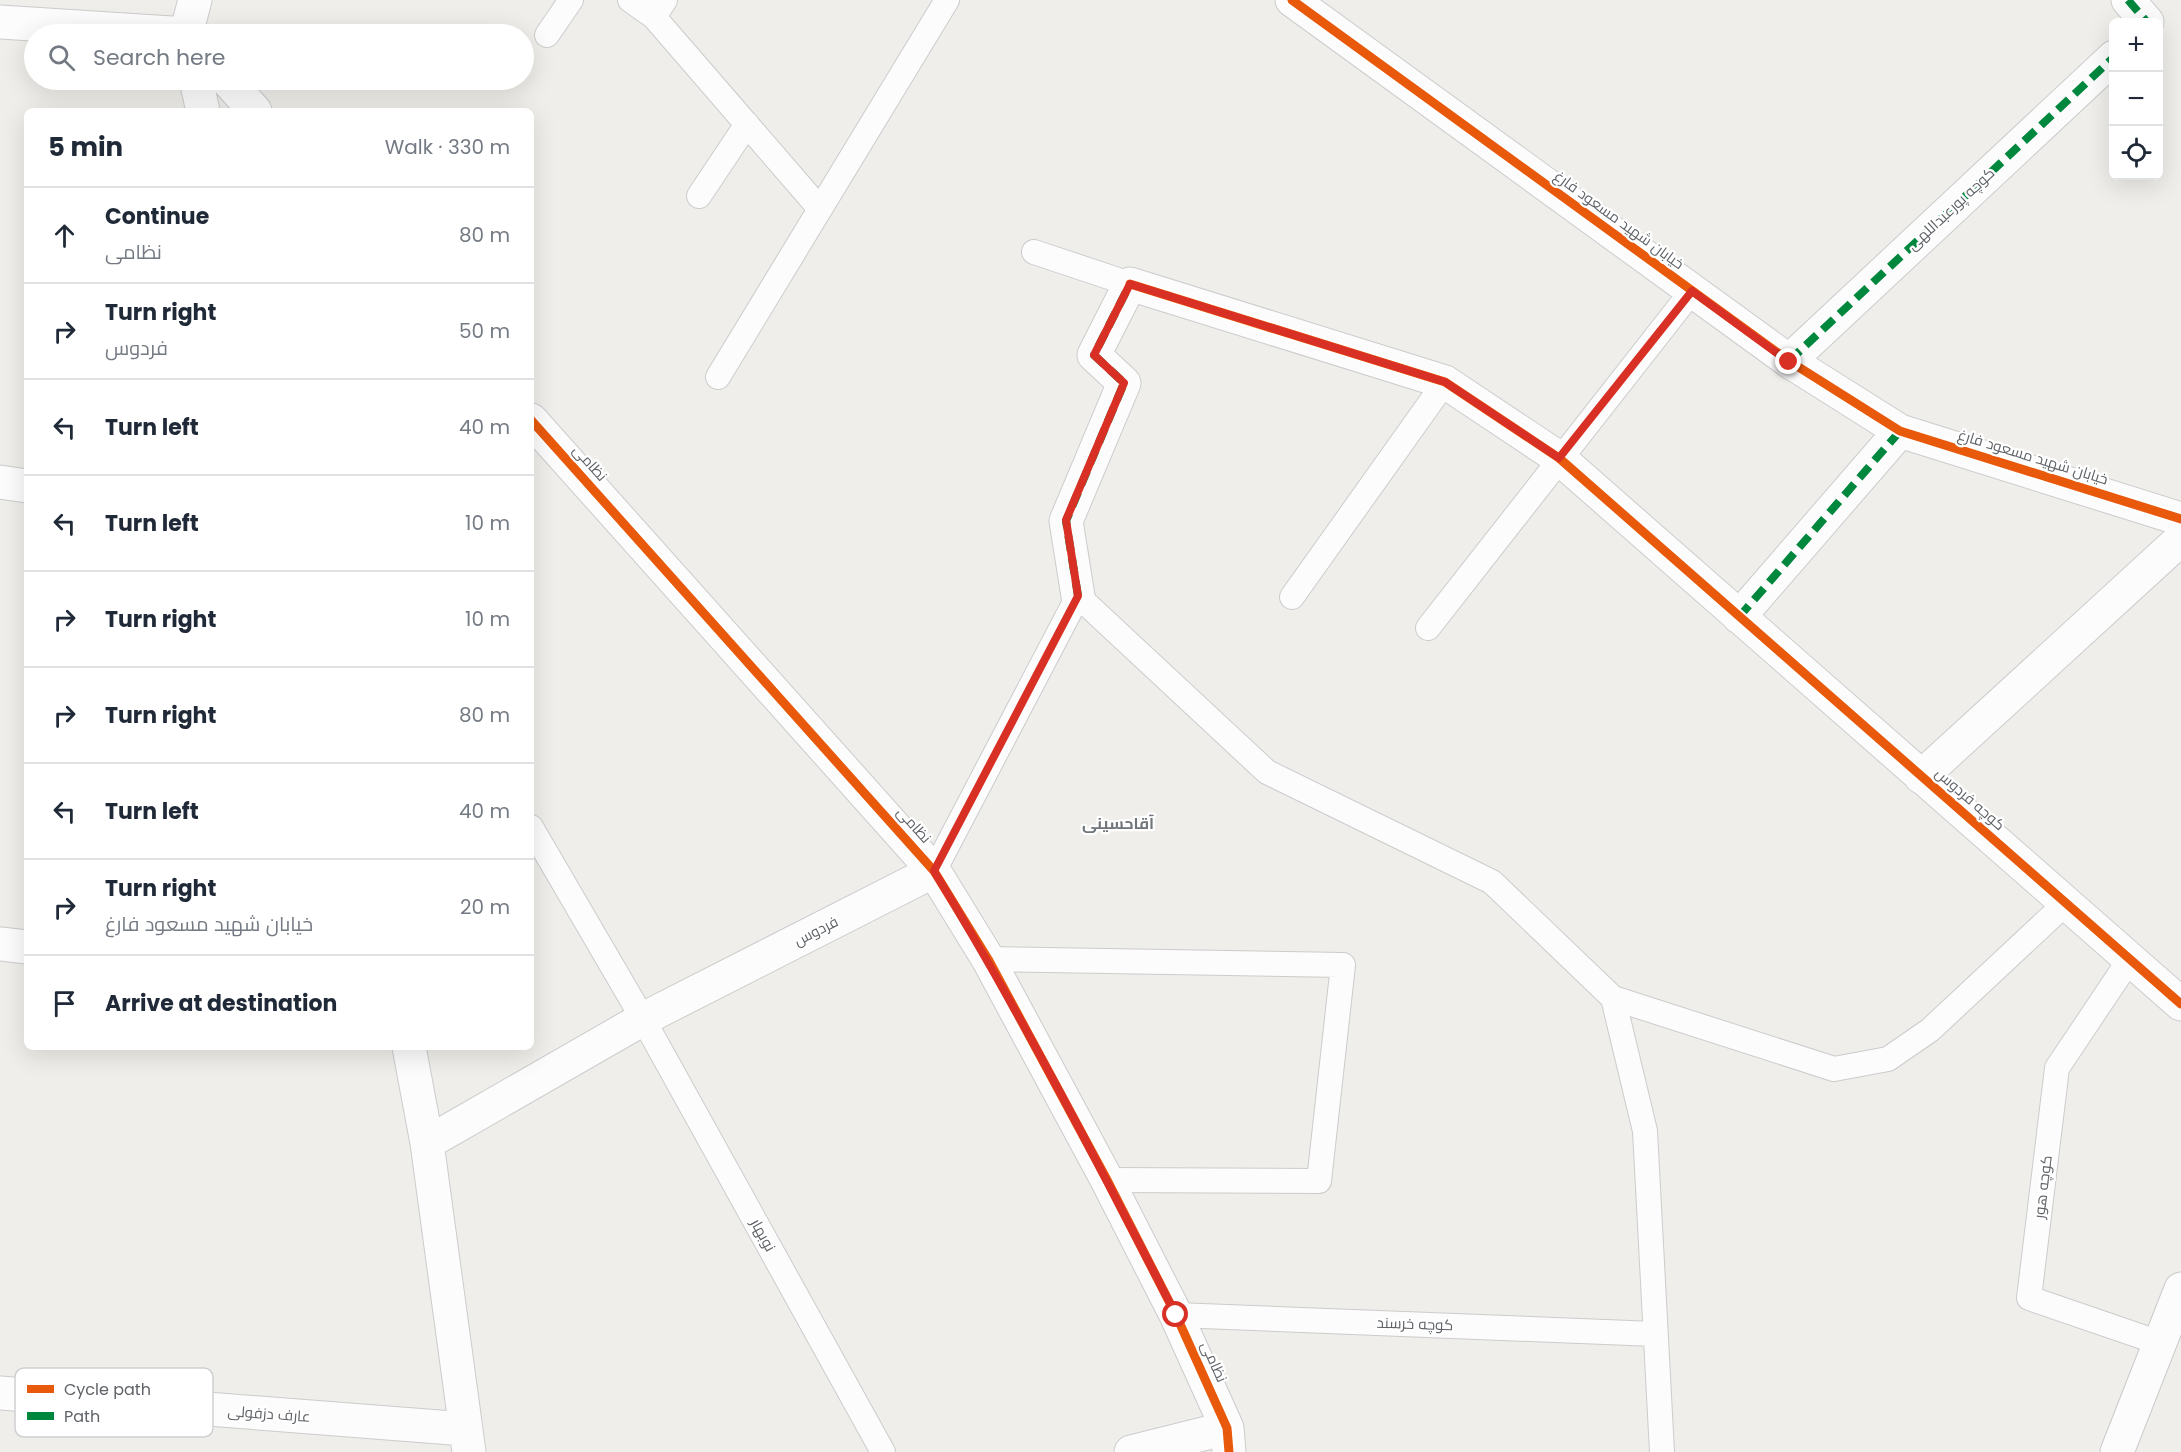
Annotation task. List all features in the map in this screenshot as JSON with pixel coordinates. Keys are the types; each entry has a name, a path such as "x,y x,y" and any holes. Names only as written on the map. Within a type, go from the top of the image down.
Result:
{"street":[{"path":"189,24 195,0"},
{"name":"خیابان شهید مسعود فارغ","path":"1292,0 1789,362 1900,431 2181,519"},
{"path":"2128,0 2144,18"},
{"path":"0,22 31,24"},
{"name":"کوچه پورعبداللهی","path":"1789,362 2109,62"},
{"path":"198,90 202,108"},
{"path":"236,90 252,108"},
{"path":"1078,596 1066,520 1124,383 1094,355 1130,284"},
{"name":"کوچه فردوس","path":"1130,284 1445,382 1559,458 2181,1004"},
{"name":"نظامی","path":"534,423 934,871 988,959 1107,1180 1176,1315 1228,1440"},
{"path":"1738,617 1900,431"},
{"path":"0,482 24,486"},
{"path":"1921,777 2181,539"},
{"name":"فردوس","path":"427,1143 643,1019 934,871"},
{"path":"0,944 24,947"},
{"path":"410,1050 427,1143 467,1440"},
{"path":"2117,1452 2181,1289"},
{"name":"عارف دزفولی","path":"0,1393 15,1395"},
{"name":"عارف دزفولی","path":"213,1414 467,1440"},
{"path":"1131,1452 1228,1440"}],"lane":[{"path":"547,35 571,0"},
{"path":"630,0 659,8 747,124 820,209"},
{"path":"718,377 947,0"},
{"path":"699,196 747,124"},
{"path":"1034,252 1130,284"},
{"path":"1428,628 1692,291"},
{"path":"1292,597 1445,382"},
{"path":"934,871 1078,596 1267,772 1492,882 1613,998 1834,1069 1888,1059 1930,1030 2066,903"},
{"name":"نوبهار","path":"534,832 643,1019 883,1452"},
{"path":"988,959 1343,965 1319,1181 1107,1180"},
{"name":"کوچه هور","path":"2130,959 2057,1068 2029,1298 2160,1343"},
{"path":"1613,998 1645,1131 1662,1452"},
{"name":"کوچه خرسند","path":"1176,1315 1655,1334"}],"marked path":[{"path":"2128,0 2144,18"},
{"path":"1789,361 2109,62"},
{"path":"1078,596 1066,521 1124,383 1094,355 1130,284"},
{"path":"1739,617 1900,431"}],"cycle path":[{"path":"1292,0 1789,361 1900,431 2181,519"},
{"path":"1130,284 1445,382 1559,458 2181,1004"},
{"path":"534,423 934,871 988,959 1107,1180 1176,1315 1227,1428 1229,1452"}],"district":[{"name":"آقاحسینی","path":"1118,823"}],"route":[{"path":"1176,1315 1107,1180 988,959 934,871 1078,596 1066,520 1124,383 1094,355 1130,284 1445,382 1559,458 1692,291 1789,362"}]}
